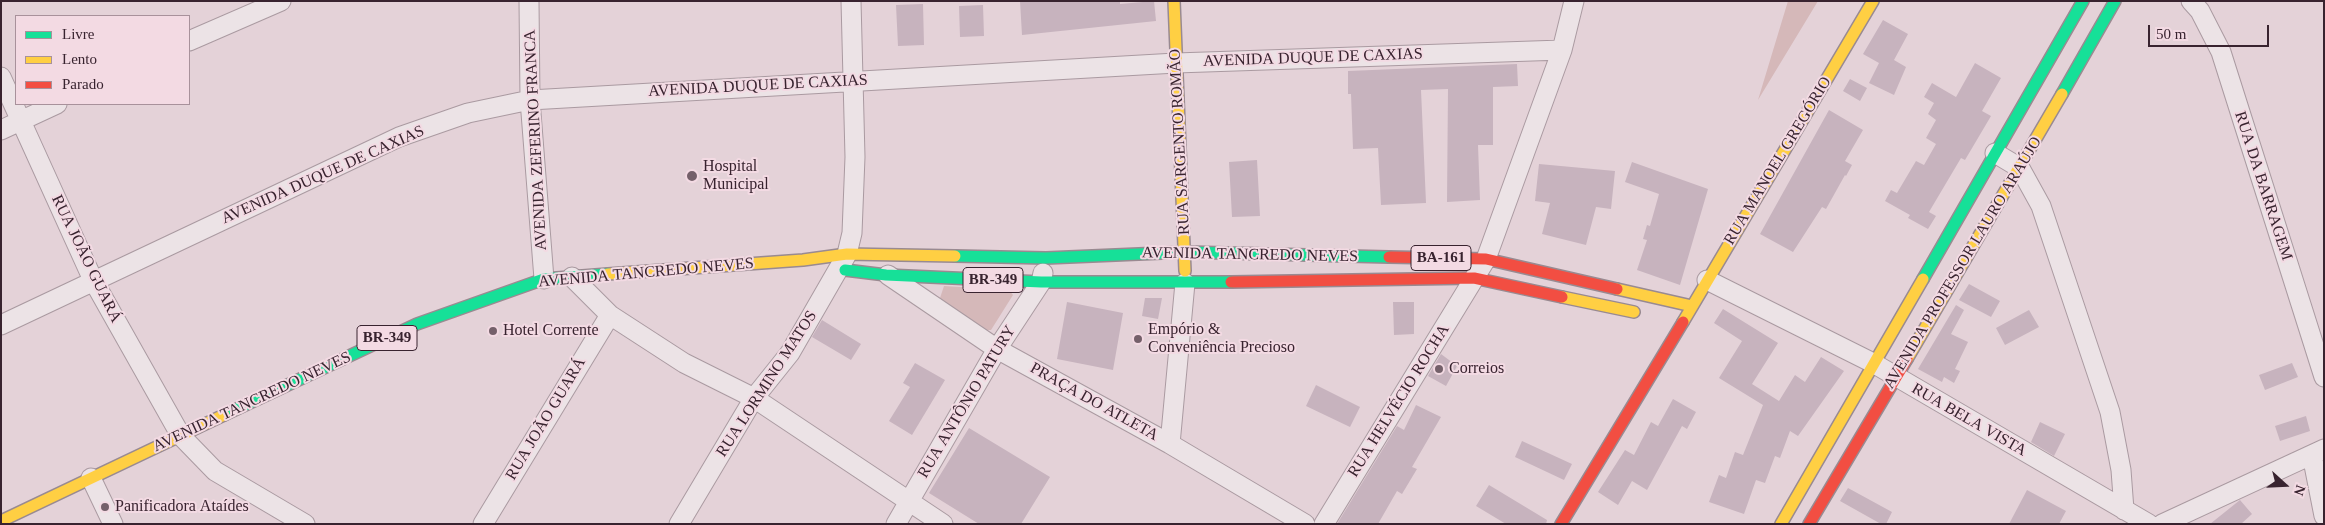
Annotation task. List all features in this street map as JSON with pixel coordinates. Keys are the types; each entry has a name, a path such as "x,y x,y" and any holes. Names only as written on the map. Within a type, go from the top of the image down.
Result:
{"main road":[{"name":"RUA SARGENTO ROMÃO","path":"1174,1 1185,283"},
{"name":"RUA MANOEL GREGÓRIO","path":"1561,524 1679,321 1692,306 1873,1"},
{"name":"AVENIDA PROFESSOR LAURO ARAÚJO","path":"1782,524 2083,1"},
{"name":"AVENIDA PROFESSOR LAURO ARAÚJO","path":"1809,524 2020,168 2115,1"},
{"name":"AVENIDA TANCREDO NEVES","path":"1,521 417,324 544,279 803,260 843,262 1046,258 1185,252 1486,259 1692,306"},
{"name":"AVENIDA TANCREDO NEVES","path":"803,260 843,262 886,275 1041,282 1185,283 1474,278 1645,314"}],"street":[{"path":"190,41 281,1"},
{"name":"AVENIDA ZEFERINO FRANCA","path":"529,1 530,100 544,279"},
{"name":"RUA LORMINO MATOS","path":"679,524 754,398 790,353 843,262 852,233 855,158 852,1"},
{"name":"RUA HELVÉCIO ROCHA","path":"1324,524 1486,259 1562,50 1574,1"},
{"name":"RUA DA BARRAGEM","path":"2191,1 2200,12 2221,52 2324,377"},
{"name":"AVENIDA DUQUE DE CAXIAS","path":"1,325 399,137 468,113 530,100 1176,63 1562,50"},
{"name":"RUA JOÃO GUARÁ","path":"1,77 93,280 181,436 215,471 305,524"},
{"path":"1,130 55,105"},
{"path":"1995,153 2020,168 2041,206 2110,412 2121,470 2124,510"},
{"path":"1041,282 1046,258"},
{"name":"PRAÇA DO ATLETA","path":"886,275 997,349 1170,444 1305,524"},
{"path":"572,277 610,315 684,363 754,398 943,524"},
{"name":"RUA BELA VISTA","path":"1707,280 1873,363 2149,524"},
{"name":"RUA ANTÔNIO PATURY","path":"896,524 997,349 1041,282"},
{"path":"1170,444 1185,283"},
{"name":"RUA JOÃO GUARÁ","path":"483,524 610,315"},
{"path":"2162,524 2318,452 2324,516"},
{"path":"91,478 113,524"}],"shaded area":[{"path":"1788,1 1818,1 1758,100"},
{"path":"944,286 1009,290 1013,295 991,330 984,330 938,304"}],"building":[{"path":"1020,1 1120,1 1120,4 1154,1 1156,21 1022,35"},
{"path":"923,4 924,45 898,46 896,5"},
{"path":"983,5 984,36 960,37 959,6"},
{"path":"1883,20 1908,34 1894,60 1906,67 1894,95 1869,83 1879,63 1863,54"},
{"path":"1975,63 2001,78 1982,111 1991,116 1965,160 1961,158 1929,212 1936,216 1928,229 1908,218 1910,215 1885,201 1891,190 1897,193 1916,161 1924,165 1936,144 1926,138 1936,120 1928,114 1934,103 1924,97 1932,83 1956,97"},
{"path":"1517,64 1518,86 1493,87 1493,145 1478,145 1480,200 1447,202 1448,89 1421,90 1426,203 1381,205 1378,148 1353,149 1351,94 1348,94 1348,71"},
{"path":"1850,79 1867,88 1860,101 1843,91"},
{"path":"1829,110 1863,130 1845,161 1852,165 1846,176 1826,209 1822,207 1793,252 1760,234"},
{"path":"1257,160 1260,216 1232,217 1229,162"},
{"path":"1632,162 1708,189 1680,285 1637,270 1647,240 1643,239 1647,225 1650,226 1659,194 1625,182"},
{"path":"1539,164 1615,171 1611,209 1596,207 1586,245 1542,234 1550,203 1535,201"},
{"path":"1969,284 2000,301 1991,317 1959,300"},
{"path":"1145,298 1162,298 1158,319 1142,316"},
{"path":"1067,302 1123,313 1113,370 1057,359"},
{"path":"1393,302 1414,302 1414,334 1394,335"},
{"path":"1956,305 1964,310 1951,334 1968,342 1955,369 1960,371 1954,383 1944,377 1942,382 1918,369"},
{"path":"1723,309 1778,343 1752,384 1779,401 1795,375 1805,382 1821,357 1844,371 1798,436 1790,431 1780,458 1775,456 1765,483 1756,480 1744,514 1709,502 1719,475 1726,478 1735,452 1743,455 1763,405 1719,378 1742,341 1714,323"},
{"path":"2029,310 2039,327 2005,345 1996,328"},
{"path":"822,320 861,344 851,360 812,337"},
{"name":"Correios","path":"1441,354 1457,366 1446,386 1428,376"},
{"path":"915,363 945,380 912,435 889,421 910,387 903,383"},
{"path":"2292,363 2298,377 2265,390 2259,375"},
{"path":"1316,385 1360,407 1350,427 1306,406"},
{"path":"1673,399 1696,412 1687,429 1682,426 1647,490 1632,481 1618,505 1598,492 1625,450 1634,455 1651,422 1658,426"},
{"path":"1416,405 1441,417 1412,467 1417,469 1402,494 1397,491 1378,524 1337,524 1397,426 1404,430"},
{"path":"2306,416 2310,431 2280,441 2275,426"},
{"path":"2040,422 2065,434 2054,456 2031,442"},
{"path":"969,428 1050,477 1021,524 979,524 929,493"},
{"path":"1522,441 1572,464 1564,480 1515,457"},
{"path":"1489,485 1547,520 1546,524 1506,524 1476,506"},
{"path":"1848,488 1892,512 1886,524 1881,524 1840,501"},
{"path":"2027,490 2066,511 2059,524 2009,524"},
{"path":"2240,500 2252,514 2241,524 2210,524"}],"traffic: fast":[{"path":"1923,279 2083,1"},
{"path":"2062,94 2115,1"},
{"path":"955,256 1046,258 1185,252 1389,257"},
{"path":"845,270 886,275 1041,282 1231,282"},
{"path":"224,415 417,324 544,279 608,274"}],"traffic: slow":[{"path":"1174,1 1185,271"},
{"path":"1683,322 1873,1"},
{"path":"1907,359 2062,94"},
{"path":"608,274 803,260 847,254 955,256"},
{"path":"1781,524 1923,279"},
{"path":"1617,289 1692,306"},
{"path":"1562,297 1634,312"},
{"path":"1,521 224,415"}],"traffic: jam":[{"path":"1389,257 1486,259 1617,289"},
{"path":"1231,282 1474,278 1562,297"},
{"path":"1561,524 1683,322"},
{"path":"1809,524 1907,359"}],"place":[{"name":"Hospital Municipal","path":"692,176"},
{"name":"Hotel Corrente","path":"493,331"},
{"name":"Empório & Conveniência Precioso","path":"1138,339"},
{"name":"Correios","path":"1439,369"},
{"name":"Panificadora Ataídes","path":"105,507"}]}
